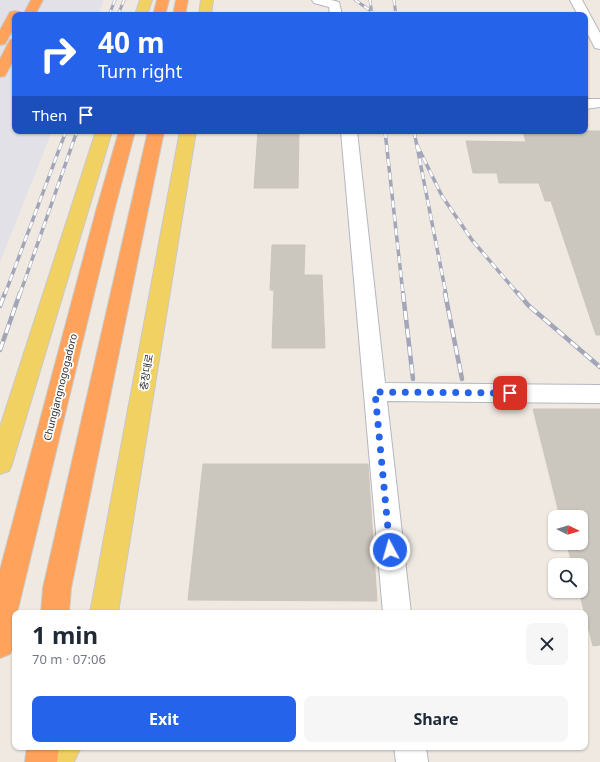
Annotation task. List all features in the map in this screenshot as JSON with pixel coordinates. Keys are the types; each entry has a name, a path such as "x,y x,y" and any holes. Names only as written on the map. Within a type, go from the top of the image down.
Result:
{"highway":[{"path":"17,12 24,0"},
{"path":"31,12 37,0"},
{"path":"160,12 163,0"},
{"path":"180,12 182,0"},
{"path":"0,41 12,20"},
{"path":"0,73 12,49"},
{"path":"105,210 115,134"},
{"name":"Chungjangnogogadoro","path":"0,644 4,607 105,210 126,134"},
{"path":"55,610 57,588 155,134"},
{"path":"150,163 165,134"},
{"path":"41,762 43,750"}],"main road":[{"path":"142,12 146,0"},
{"path":"205,12 207,0"},
{"path":"0,464 103,134"},
{"name":"충장대로","path":"105,610 187,134"},
{"path":"58,762 64,750"}],"street":[{"path":"318,0 335,5 336,12"},
{"path":"576,0 582,12"},
{"path":"588,23 600,45"},
{"path":"588,104 600,104"},
{"path":"349,134 397,610"},
{"path":"375,392 600,394"},
{"path":"410,750 412,762"}],"shaded area":[{"path":"0,0 104,0 99,12 12,12 12,134 51,134 0,262"}],"building":[{"path":"588,131 600,131 600,335 596,335 551,201 545,201 539,183 499,183 497,173 473,173 466,141 526,142 524,134 588,134"},
{"path":"258,134 299,134 298,188 254,188"},
{"path":"272,245 305,245 304,275 322,275 325,348 272,348 274,290 270,290"},
{"path":"533,409 600,409 600,645 593,646 588,626 588,610 584,610 581,598 588,598 588,558 570,558 569,550 588,550 588,510 558,510"},
{"path":"203,464 368,464 377,601 188,600"}],"railway":[{"path":"110,12 115,0"},
{"path":"119,12 124,0"},
{"path":"355,0 371,11"},
{"path":"370,0 372,12"},
{"path":"394,0 396,12"},
{"path":"5,294 65,134"},
{"path":"20,294 76,134"},
{"path":"385,134 403,294"},
{"path":"415,134 446,294"},
{"path":"417,145 442,196 472,240 518,294"},
{"path":"0,306 5,293"},
{"path":"0,350 20,293"},
{"path":"403,293 413,379"},
{"path":"445,293 462,379"},
{"path":"518,293 528,305 600,367"}],"route":[{"path":"390,550 375,392 510,393"}]}
